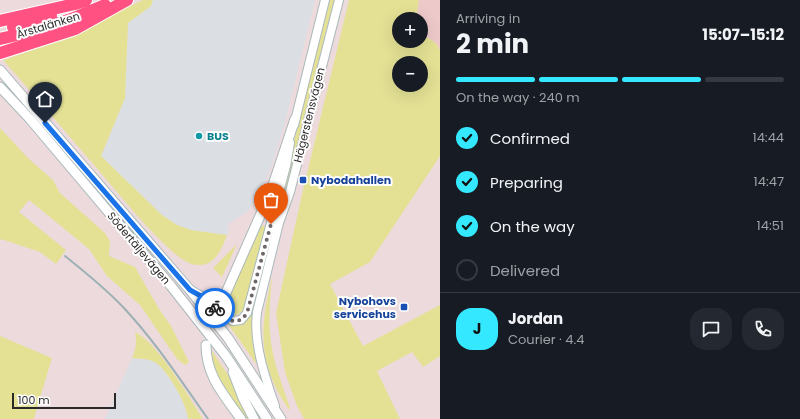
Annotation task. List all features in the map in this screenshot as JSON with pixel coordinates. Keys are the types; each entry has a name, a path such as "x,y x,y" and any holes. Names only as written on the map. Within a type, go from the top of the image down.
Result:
{"highway":[{"name":"Årstalänken","path":"0,39 46,28 117,0"},
{"path":"0,54 75,29 127,0"},
{"name":"Årstalänken","path":"0,29 34,22 53,16 81,2"},
{"path":"0,21 81,2"}],"main road":[{"name":"Södertäljevägen","path":"0,70 190,290 228,338 280,418"},
{"name":"Södertäljevägen","path":"0,87 30,118 171,286 226,356 267,419"},
{"path":"0,94 30,118"},
{"path":"221,304 270,191 295,118"},
{"path":"206,345 206,357 209,369 216,384 241,419"},
{"path":"226,356 243,398 254,419"}],"street":[{"name":"Hägerstensvägen","path":"190,290 208,300 222,315 233,321 241,320 247,313 286,166 295,118 325,0"},
{"name":"Hägerstensvägen","path":"280,418 267,385 260,357 256,323 257,312 278,228 290,192 338,0"}],"shaded area":[{"path":"143,0 153,0 151,6 128,23 125,98 101,156 162,215 177,225 191,230 227,235 217,256 209,263 204,265 195,265 185,261 154,234 3,60 56,42"},
{"path":"153,0 315,0 284,127 270,170 251,207 246,213 229,223 227,235 191,230 177,225 162,215 101,156 125,98 128,23 151,6"},
{"path":"330,0 334,0 277,224 273,223"},
{"path":"349,0 419,0 417,12 392,12 392,48 428,48 428,38 437,44 440,51 440,156 370,262 330,284 363,346 440,305 440,356 423,367 412,352 377,371 400,419 304,419 297,406 285,372 276,313 302,194"},
{"path":"419,0 440,0 440,51 437,44 428,38 428,12 417,12"},
{"path":"0,128 30,160 53,180 60,193 105,233 110,241 109,256 135,267 159,309 171,326 189,362 185,365 177,359 140,305 107,276 89,249 29,200 19,212 66,250 56,264 40,252 1,239 0,240"},
{"path":"260,225 268,227 244,310 237,315 229,314 223,309"},
{"path":"272,228 276,229 253,316 260,369 228,324 242,321"},
{"path":"237,244 222,277 213,268"},
{"path":"272,277 269,318 272,351 290,408 289,410 275,386 269,372 264,345 264,318"},
{"path":"135,332 144,338 162,358 181,384 203,419 188,419 181,397 161,367 151,360 132,358 136,345"},
{"path":"0,336 52,358 34,419 0,419"},
{"path":"212,351 230,378 252,419 246,419 218,379 212,361"},
{"path":"132,358 156,362 164,370 182,398 188,419 105,419"}],"railway":[{"path":"65,256 109,293 135,320 208,419"}],"way so far":[{"path":"215,308 227,319 233,321 241,320 247,313 271,224"}],"place":[{"name":"BUS","path":"199,136"},
{"name":"Nybodahallen","path":"303,180"},
{"name":"Nybohovs servicehus","path":"404,307"}],"route":[{"path":"45,123 190,290 208,300 215,308"}]}
